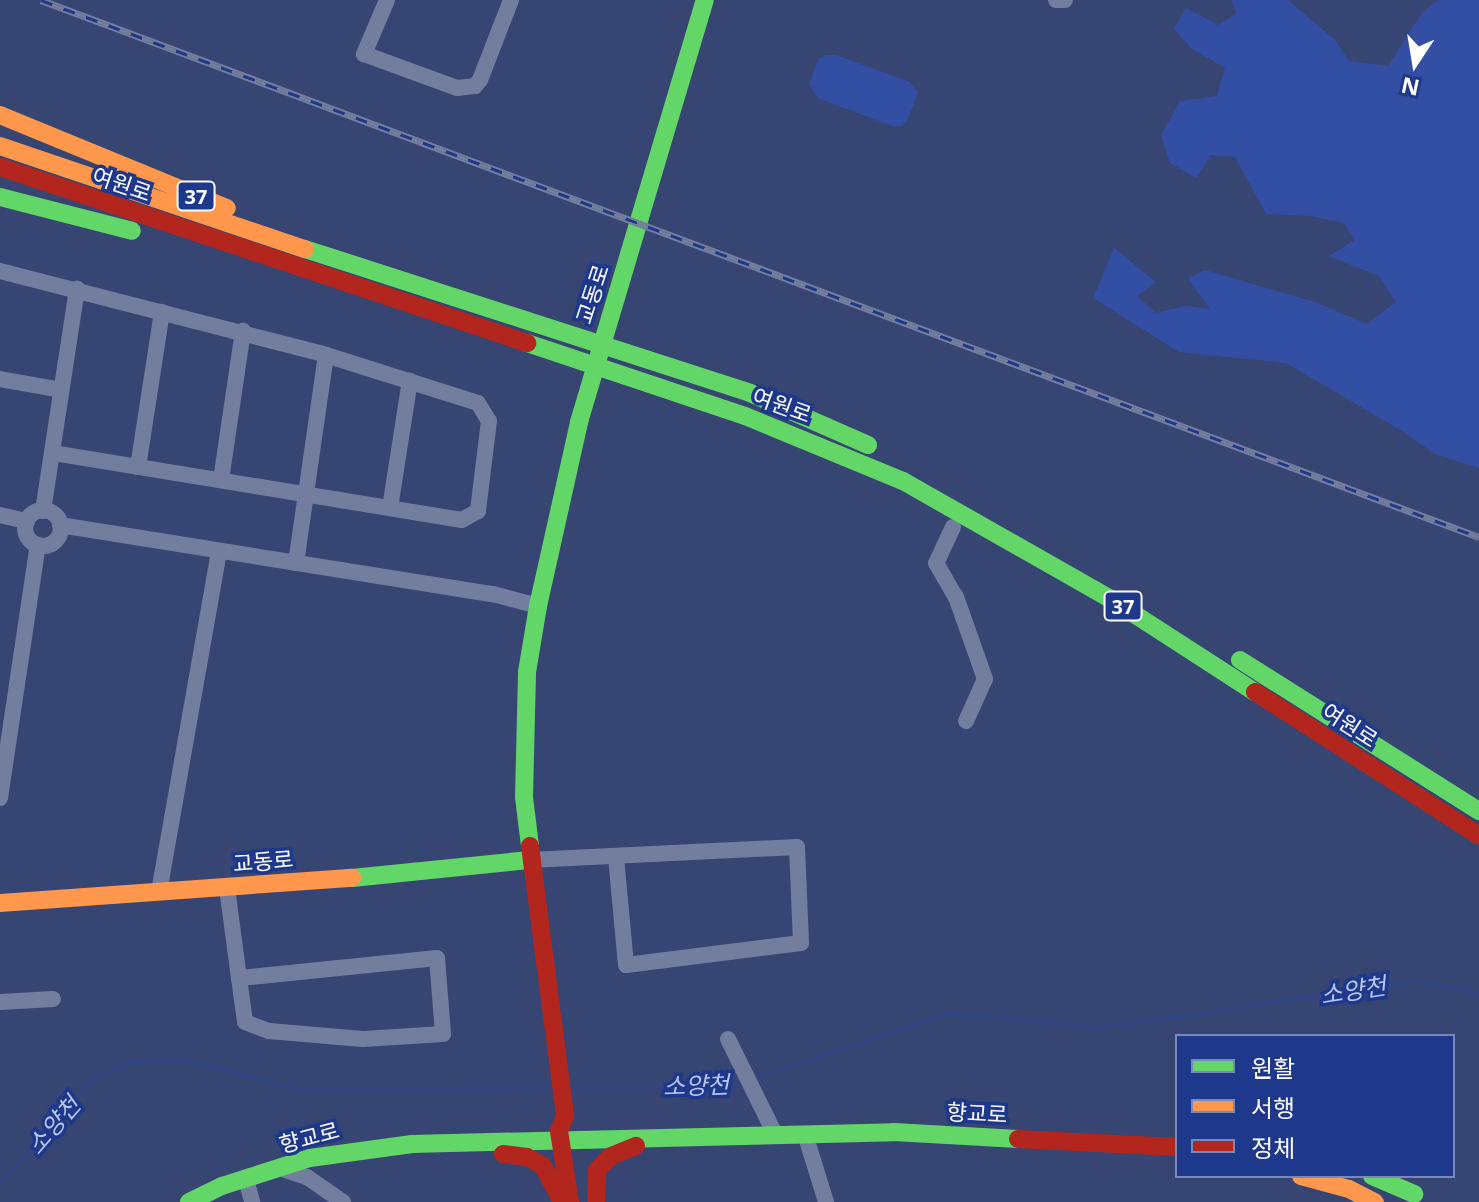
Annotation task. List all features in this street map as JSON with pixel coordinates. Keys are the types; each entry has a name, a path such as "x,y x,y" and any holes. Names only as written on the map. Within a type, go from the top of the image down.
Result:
{"main road":[{"name":"교동로","path":"567,1128 530,860 524,797 523,711 538,606 601,342 675,110 704,0"},
{"name":"37","path":"0,115 392,276"},
{"name":"여원로","path":"0,146 246,227 334,260 392,276 750,393 826,424 958,490 1138,596 1479,811"},
{"name":"여원로","path":"0,167 745,416 903,481 1111,599 1479,836"},
{"name":"37","path":"0,197 323,284 354,286"},
{"path":"831,449 855,472 1057,585 1256,706 1305,724"},
{"name":"교동로","path":"0,903 227,888 530,860"},
{"path":"567,1128 570,1202"},
{"path":"567,1128 587,1202"},
{"name":"향교로","path":"189,1202 310,1158 412,1144 447,1145 463,1136 567,1128 677,1138 894,1132 1175,1147"},
{"path":"596,1202 597,1170 611,1156 625,1148 677,1138"},
{"path":"447,1145 466,1153 527,1157 543,1166 562,1202"},
{"path":"1308,1178 1349,1189 1375,1202"},
{"path":"1375,1178 1406,1198 1432,1202"}],"street":[{"path":"387,0 364,54 457,88 475,86 480,80 511,0"},
{"path":"1056,0 1065,0"},
{"path":"0,271 243,331 326,355 478,403 489,421 478,511 462,520 52,453"},
{"path":"0,515 27,521 43,511 77,289"},
{"path":"138,467 162,312"},
{"path":"221,480 243,331"},
{"path":"296,563 326,355"},
{"path":"0,379 61,390"},
{"path":"390,508 410,381"},
{"path":"38,545 55,542 60,525 54,515 43,511"},
{"path":"27,521 26,534 38,545"},
{"path":"60,525 493,594 538,606"},
{"path":"953,527 936,563 956,597 985,679 966,721"},
{"path":"0,798 7,696 38,545"},
{"path":"159,892 219,552"},
{"path":"530,860 797,847 801,943 626,965 616,858"},
{"path":"227,888 239,978 245,1022 269,1031 363,1039 443,1034 437,958 239,978"},
{"path":"0,1002 53,999"},
{"path":"729,1043 775,1134"},
{"path":"805,1134 826,1202"},
{"path":"282,1169 307,1177 343,1202"},
{"path":"246,1179 252,1202"}],"shaded area":[{"path":"1232,0 1288,0 1335,40 1349,61 1388,66 1421,14 1438,0 1479,0 1479,468 1435,454 1402,431 1286,363 1179,352 1093,298 1114,248 1156,282 1137,296 1156,313 1186,306 1210,309 1188,278 1205,270 1315,302 1367,324 1396,302 1379,276 1329,256 1355,240 1344,223 1312,216 1266,214 1235,157 1211,155 1196,178 1170,163 1161,135 1180,101 1217,96 1225,68 1192,49 1174,29 1186,8 1218,25 1236,14"},
{"path":"825,55 836,55 910,82 918,93 908,119 902,126 892,126 818,98 809,84 819,59"}],"waterway":[{"name":"소양천","path":"753,1079 950,1013 1102,1028 1416,981 1479,993"},
{"name":"소양천","path":"0,1185 91,1081 127,1063 185,1059 301,1090 554,1088"},
{"name":"소양천","path":"571,1088 732,1086 745,1082"}],"railway":[{"path":"41,0 1479,537"}],"traffic: fast":[{"path":"530,846 524,797 527,672 538,606 579,422 705,0"},
{"path":"0,197 132,231"},
{"path":"305,249 750,393 868,445"},
{"path":"527,343 745,416 903,481 1111,599 1255,692"},
{"path":"1240,660 1479,811"},
{"path":"352,878 530,860"},
{"path":"189,1202 222,1186 310,1158 412,1144 894,1132 1018,1139"},
{"path":"1377,1178 1414,1194"}],"traffic: slow":[{"path":"0,115 227,208"},
{"path":"0,146 305,249"},
{"path":"0,903 352,878"},
{"path":"1308,1178 1349,1189 1375,1202"}],"traffic: jam":[{"path":"0,167 527,343"},
{"path":"1255,692 1479,836"},
{"path":"530,846 565,1116 559,1131 570,1202"},
{"path":"1018,1139 1175,1147"},
{"path":"596,1202 597,1170 611,1156 636,1146"},
{"path":"503,1154 527,1157 543,1166 562,1202"}]}
